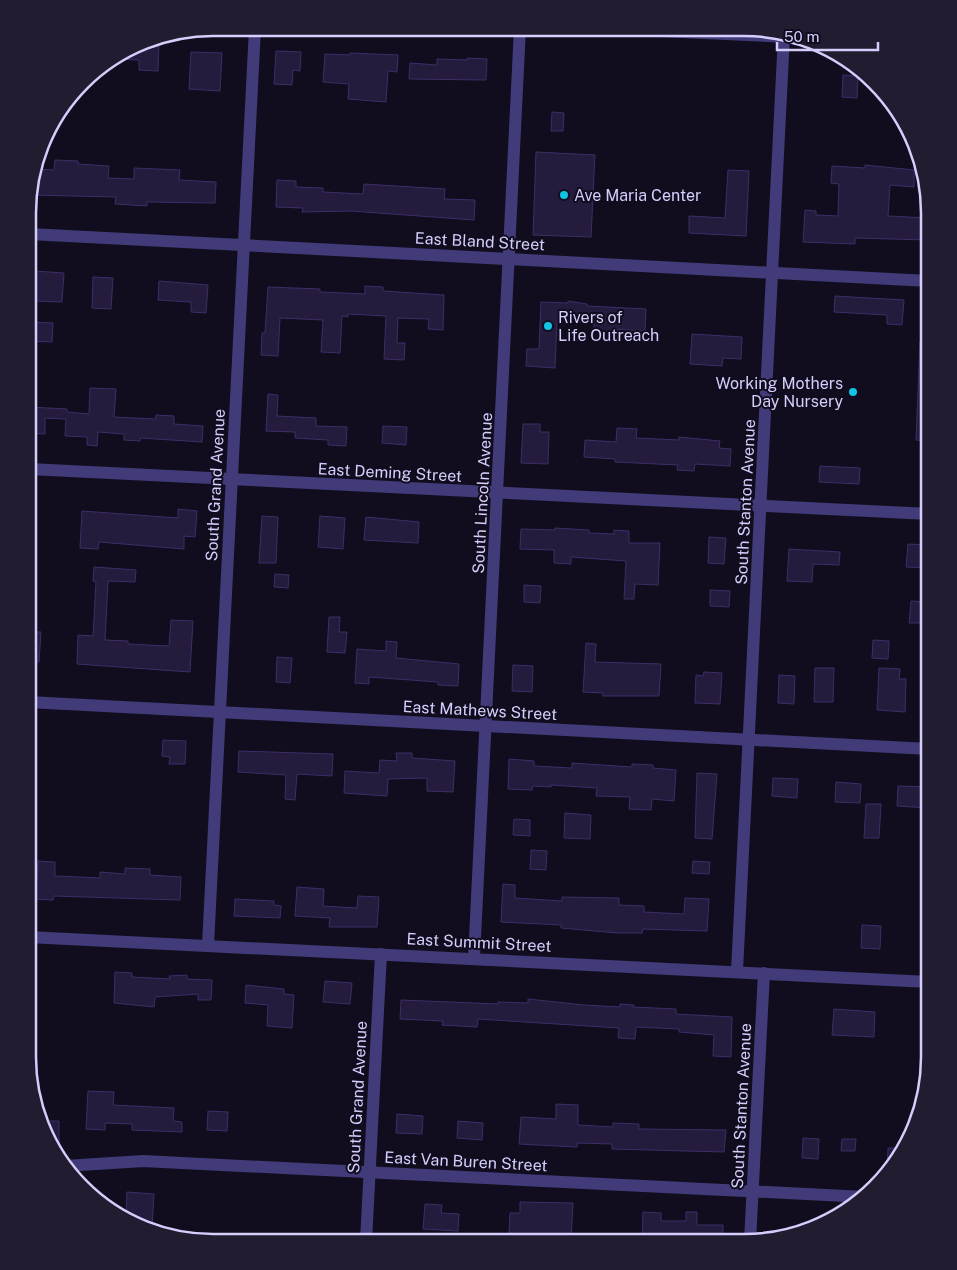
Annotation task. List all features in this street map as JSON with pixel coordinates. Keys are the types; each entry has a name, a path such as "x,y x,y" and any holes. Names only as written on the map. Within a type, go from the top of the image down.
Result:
{"street":[{"name":"South Lincoln Avenue","path":"474,958 520,36"},
{"name":"South Grand Avenue","path":"208,944 255,37"},
{"name":"South Stanton Avenue","path":"737,971 762,506 772,272 786,41"},
{"name":"East Bland Street","path":"36,234 921,280"},
{"name":"East Deming Street","path":"36,469 232,481 921,514"},
{"name":"East Mathews Street","path":"36,702 920,749"},
{"name":"East Summit Street","path":"36,937 208,944 920,982"},
{"name":"South Grand Avenue","path":"366,1234 381,954"},
{"name":"South Stanton Avenue","path":"750,1233 764,973"},
{"name":"East Van Buren Street","path":"73,1165 143,1161 853,1196"}],"building":[{"path":"159,45 158,71 139,70 139,60 126,59"},
{"path":"276,51 301,52 300,71 293,70 292,85 274,84"},
{"path":"191,52 222,53 220,91 189,89"},
{"path":"350,53 398,55 397,72 388,71 386,102 348,99 349,84 323,82 325,54 350,55"},
{"path":"467,58 487,59 486,80 409,79 410,63 437,65 437,59 467,60"},
{"path":"843,75 855,76 858,78 857,98 842,97"},
{"path":"552,112 564,113 563,131 551,131"},
{"name":"Ave Maria Center","path":"536,152 595,155 591,237 533,235"},
{"path":"55,160 78,161 78,164 109,166 108,178 134,179 134,168 180,170 179,180 216,182 215,203 147,202 147,206 115,204 116,197 38,195 42,169 54,170"},
{"path":"865,165 914,170 914,187 890,185 888,216 921,218 921,240 855,238 855,244 803,242 805,210 816,211 816,215 838,216 839,184 831,183 832,166 865,168"},
{"path":"728,170 749,171 746,236 689,233 689,216 725,218"},
{"path":"277,180 296,181 296,187 323,188 323,192 363,194 364,184 445,189 444,199 475,200 474,220 351,211 302,212 303,208 276,207"},
{"path":"36,271 64,273 62,302 36,301"},
{"path":"93,277 113,278 111,309 92,308"},
{"path":"159,281 208,285 206,313 191,312 191,302 158,300"},
{"path":"365,286 383,287 383,291 444,295 443,330 428,329 429,319 398,318 397,343 405,343 404,360 384,359 386,316 348,314 348,317 342,316 340,353 321,352 323,320 280,318 278,356 261,355 262,333 265,333 268,287 320,289 320,292 365,294"},
{"path":"835,296 904,300 902,325 887,324 887,315 834,312"},
{"path":"568,301 587,304 587,306 646,309 645,331 612,329 612,332 594,331 594,324 557,319 555,368 526,366 527,349 539,349 541,302 568,303"},
{"path":"36,322 53,323 52,342 36,341"},
{"path":"692,334 742,337 741,359 723,358 722,366 690,364"},
{"path":"920,342 921,342 921,440 916,440"},
{"path":"90,388 116,389 114,417 155,419 156,415 174,416 174,424 203,426 202,442 140,438 140,441 124,440 124,434 98,432 97,446 87,445 87,437 65,436 66,419 45,418 45,434 36,433 36,407 67,409 67,412 89,414"},
{"path":"268,394 278,395 277,416 316,418 316,426 347,427 346,446 328,445 328,440 295,438 295,432 266,431"},
{"path":"523,424 540,424 540,432 549,432 548,464 521,463"},
{"path":"383,426 407,427 406,445 382,443"},
{"path":"617,428 637,429 636,438 679,440 679,437 720,441 719,448 731,449 730,466 695,464 694,471 677,470 678,465 615,462 615,459 584,457 585,440 616,442"},
{"path":"820,466 860,468 859,484 819,482"},
{"path":"178,509 197,511 195,537 184,536 184,549 99,542 98,549 80,548 82,511 178,518"},
{"path":"262,516 278,517 276,563 259,563"},
{"path":"320,516 345,518 343,549 318,547"},
{"path":"366,517 419,522 418,543 364,540"},
{"path":"555,528 589,530 589,533 614,534 614,530 629,531 629,543 660,543 658,585 635,584 634,599 624,599 626,561 571,557 571,564 554,563 554,550 520,549 521,529 555,530"},
{"path":"709,537 726,538 724,564 708,563"},
{"path":"908,544 921,545 921,568 906,567"},
{"path":"789,549 840,552 839,565 813,564 812,582 787,581"},
{"path":"94,567 136,570 135,582 108,581 105,640 128,641 128,644 169,646 171,620 193,621 190,672 77,664 78,635 93,636 96,582 93,581"},
{"path":"275,574 289,575 288,588 274,587"},
{"path":"524,585 541,586 540,603 524,602"},
{"path":"710,590 730,591 729,607 710,606"},
{"path":"911,601 921,602 921,623 909,623"},
{"path":"329,617 340,617 339,632 347,632 345,653 327,652"},
{"path":"36,632 41,632 39,662 36,662"},
{"path":"873,640 889,641 888,659 872,658"},
{"path":"386,641 397,642 396,658 459,664 458,686 438,685 438,682 369,677 369,684 355,683 357,649 386,651"},
{"path":"586,643 596,644 595,662 661,664 659,696 603,696 603,693 583,692"},
{"path":"277,657 292,658 290,683 276,682"},
{"path":"513,665 533,666 532,692 512,691"},
{"path":"815,668 834,668 833,702 814,702"},
{"path":"879,668 900,669 899,679 906,679 905,712 877,710"},
{"path":"704,672 722,673 720,704 695,703 696,675 703,676"},
{"path":"779,675 795,676 794,704 778,703"},
{"path":"163,740 186,741 185,764 169,764 170,757 162,756"},
{"path":"239,751 333,754 332,776 297,774 295,800 285,799 286,775 238,772"},
{"path":"396,753 412,753 412,758 455,761 453,792 427,791 427,778 388,779 387,796 344,793 345,771 379,773 380,760 397,761"},
{"path":"509,759 534,761 534,766 572,768 572,763 632,767 632,764 653,765 653,768 676,770 674,801 652,799 651,810 629,809 630,797 596,796 597,788 551,785 551,787 533,786 532,790 508,789"},
{"path":"697,773 717,774 712,839 695,838"},
{"path":"773,778 798,779 797,798 772,796"},
{"path":"836,782 861,784 860,803 835,802"},
{"path":"898,786 920,787 920,807 897,806"},
{"path":"866,804 881,804 879,838 864,838"},
{"path":"565,813 591,815 590,839 564,838"},
{"path":"514,819 530,820 530,836 513,835"},
{"path":"531,850 547,851 546,870 530,869"},
{"path":"38,861 55,862 55,876 100,878 100,872 125,874 125,868 150,869 150,875 181,877 180,900 54,896 53,900 36,899"},
{"path":"693,861 710,862 709,874 692,873"},
{"path":"503,884 515,885 515,898 562,901 562,897 619,898 619,905 644,906 644,912 684,914 685,898 709,899 707,931 643,929 642,933 617,933 561,928 561,925 501,922"},
{"path":"297,887 324,889 323,906 357,908 358,896 379,897 377,927 329,927 330,918 295,916"},
{"path":"235,899 274,901 274,905 281,906 280,918 234,916"},
{"path":"862,925 881,926 880,949 861,948"},
{"path":"115,972 132,973 132,977 170,979 169,976 187,975 187,979 212,980 211,1000 198,1000 198,994 155,997 154,1007 114,1003"},
{"path":"325,981 352,983 350,1004 323,1002"},
{"path":"246,985 284,989 284,994 294,995 292,1028 267,1026 268,1005 245,1003"},
{"path":"528,999 584,1005 620,1007 620,1004 634,1005 633,1007 676,1009 676,1014 732,1017 731,1057 713,1056 714,1035 679,1032 679,1029 636,1027 635,1039 618,1038 619,1028 478,1019 477,1027 442,1025 443,1021 400,1019 401,1000 498,1004 498,1002 528,1003"},
{"path":"834,1009 875,1012 874,1037 832,1035"},
{"path":"88,1091 114,1092 113,1105 174,1108 173,1121 182,1122 182,1132 132,1130 132,1124 105,1123 105,1130 86,1129"},
{"path":"556,1104 578,1105 578,1125 613,1127 613,1123 639,1124 639,1129 726,1130 724,1152 612,1149 612,1144 577,1143 577,1147 519,1144 521,1117 556,1119"},
{"path":"208,1111 228,1112 227,1131 207,1130"},
{"path":"397,1114 423,1116 422,1134 396,1133"},
{"path":"49,1121 59,1121 59,1143"},
{"path":"458,1121 483,1123 482,1140 457,1138"},
{"path":"803,1138 819,1139 818,1159 802,1158"},
{"path":"842,1139 856,1139 855,1151 841,1151"},
{"path":"888,1148 895,1148 891,1155 888,1160"},
{"path":"127,1192 154,1194 152,1223 126,1211"},
{"path":"520,1202 573,1203 571,1234 509,1233 510,1213 520,1213"},
{"path":"425,1204 442,1205 441,1213 459,1214 458,1231 423,1229"},
{"path":"643,1212 661,1213 661,1221 686,1221 686,1212 697,1212 697,1225 723,1225 723,1234 642,1234"}],"place":[{"name":"Ave Maria Center","path":"564,195"},
{"name":"Rivers of Life Outreach","path":"548,326"},
{"name":"Working Mothers Day Nursery","path":"853,392"}]}
